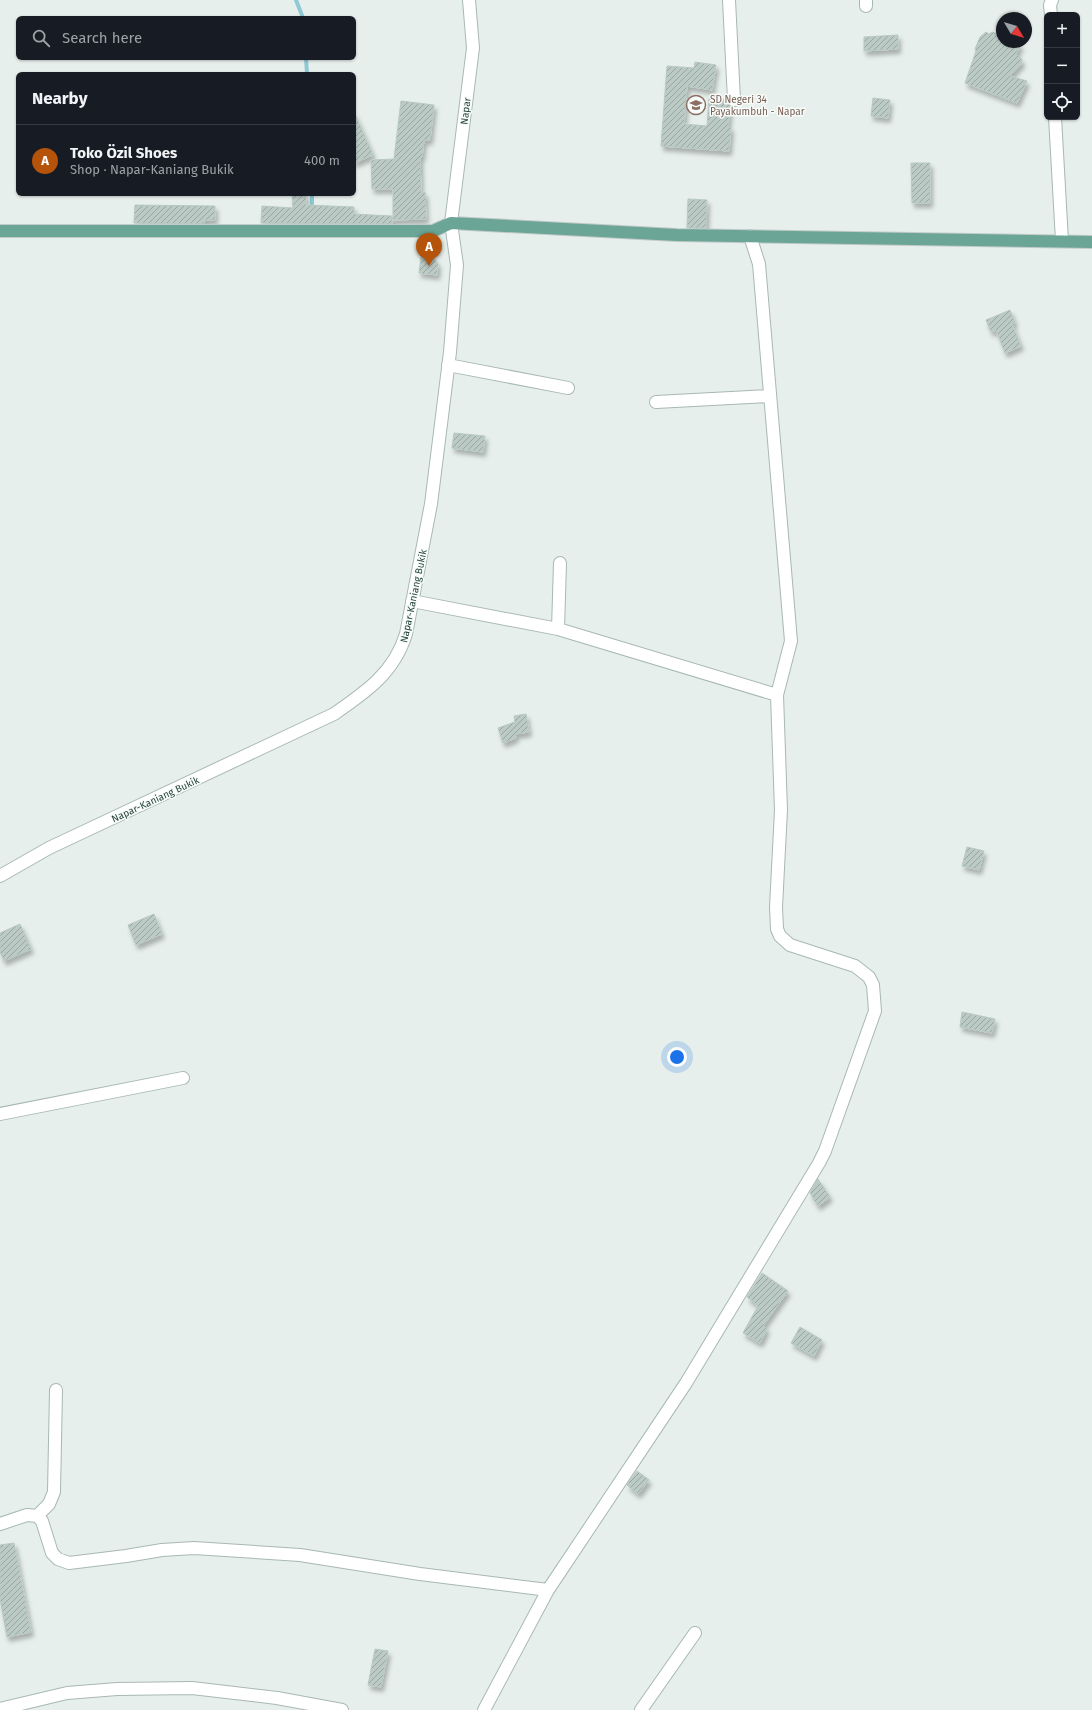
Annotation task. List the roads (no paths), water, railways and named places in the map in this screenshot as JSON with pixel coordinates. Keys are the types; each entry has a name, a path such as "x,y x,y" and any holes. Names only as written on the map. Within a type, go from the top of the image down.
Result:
{"main road":[{"path":"0,231 433,231 451,222 677,235 1092,242"}],"street":[{"name":"Napar","path":"451,222 473,48 469,0"},
{"path":"729,0 734,100"},
{"path":"1051,12 1050,5 1052,0"},
{"path":"1055,120 1062,241"},
{"name":"Napar-Kaniang Bukik","path":"0,876 49,848 334,714 366,692 390,668 401,650 431,504 448,365 457,265 451,222"},
{"path":"484,1710 548,1590 686,1384 825,1152 874,1010 873,985 869,977 862,970 855,966 790,945 780,936 777,928 776,907 781,810 777,695 791,641 759,264 750,236"},
{"path":"448,365 568,388"},
{"path":"656,402 770,396"},
{"path":"558,629 560,563"},
{"path":"412,601 558,629 777,695"},
{"path":"0,1114 183,1078"},
{"path":"37,1516 49,1504 54,1492 56,1390"},
{"path":"0,1524 27,1515 37,1516 42,1520 52,1553 62,1561 69,1563 162,1550 194,1548 300,1555 420,1574 548,1590"},
{"path":"641,1710 695,1633"},
{"path":"4,1709 67,1693 117,1689 192,1688 277,1698 342,1710"}],"waterway":[{"path":"296,0 302,16"},
{"path":"306,60 307,72"},
{"path":"312,196 312,210"}],"place":[{"name":"SD Negeri 34 Payakumbuh - Napar","path":"696,105"},
{"name":"Toko Özil Shoes","path":"429,266"}]}
